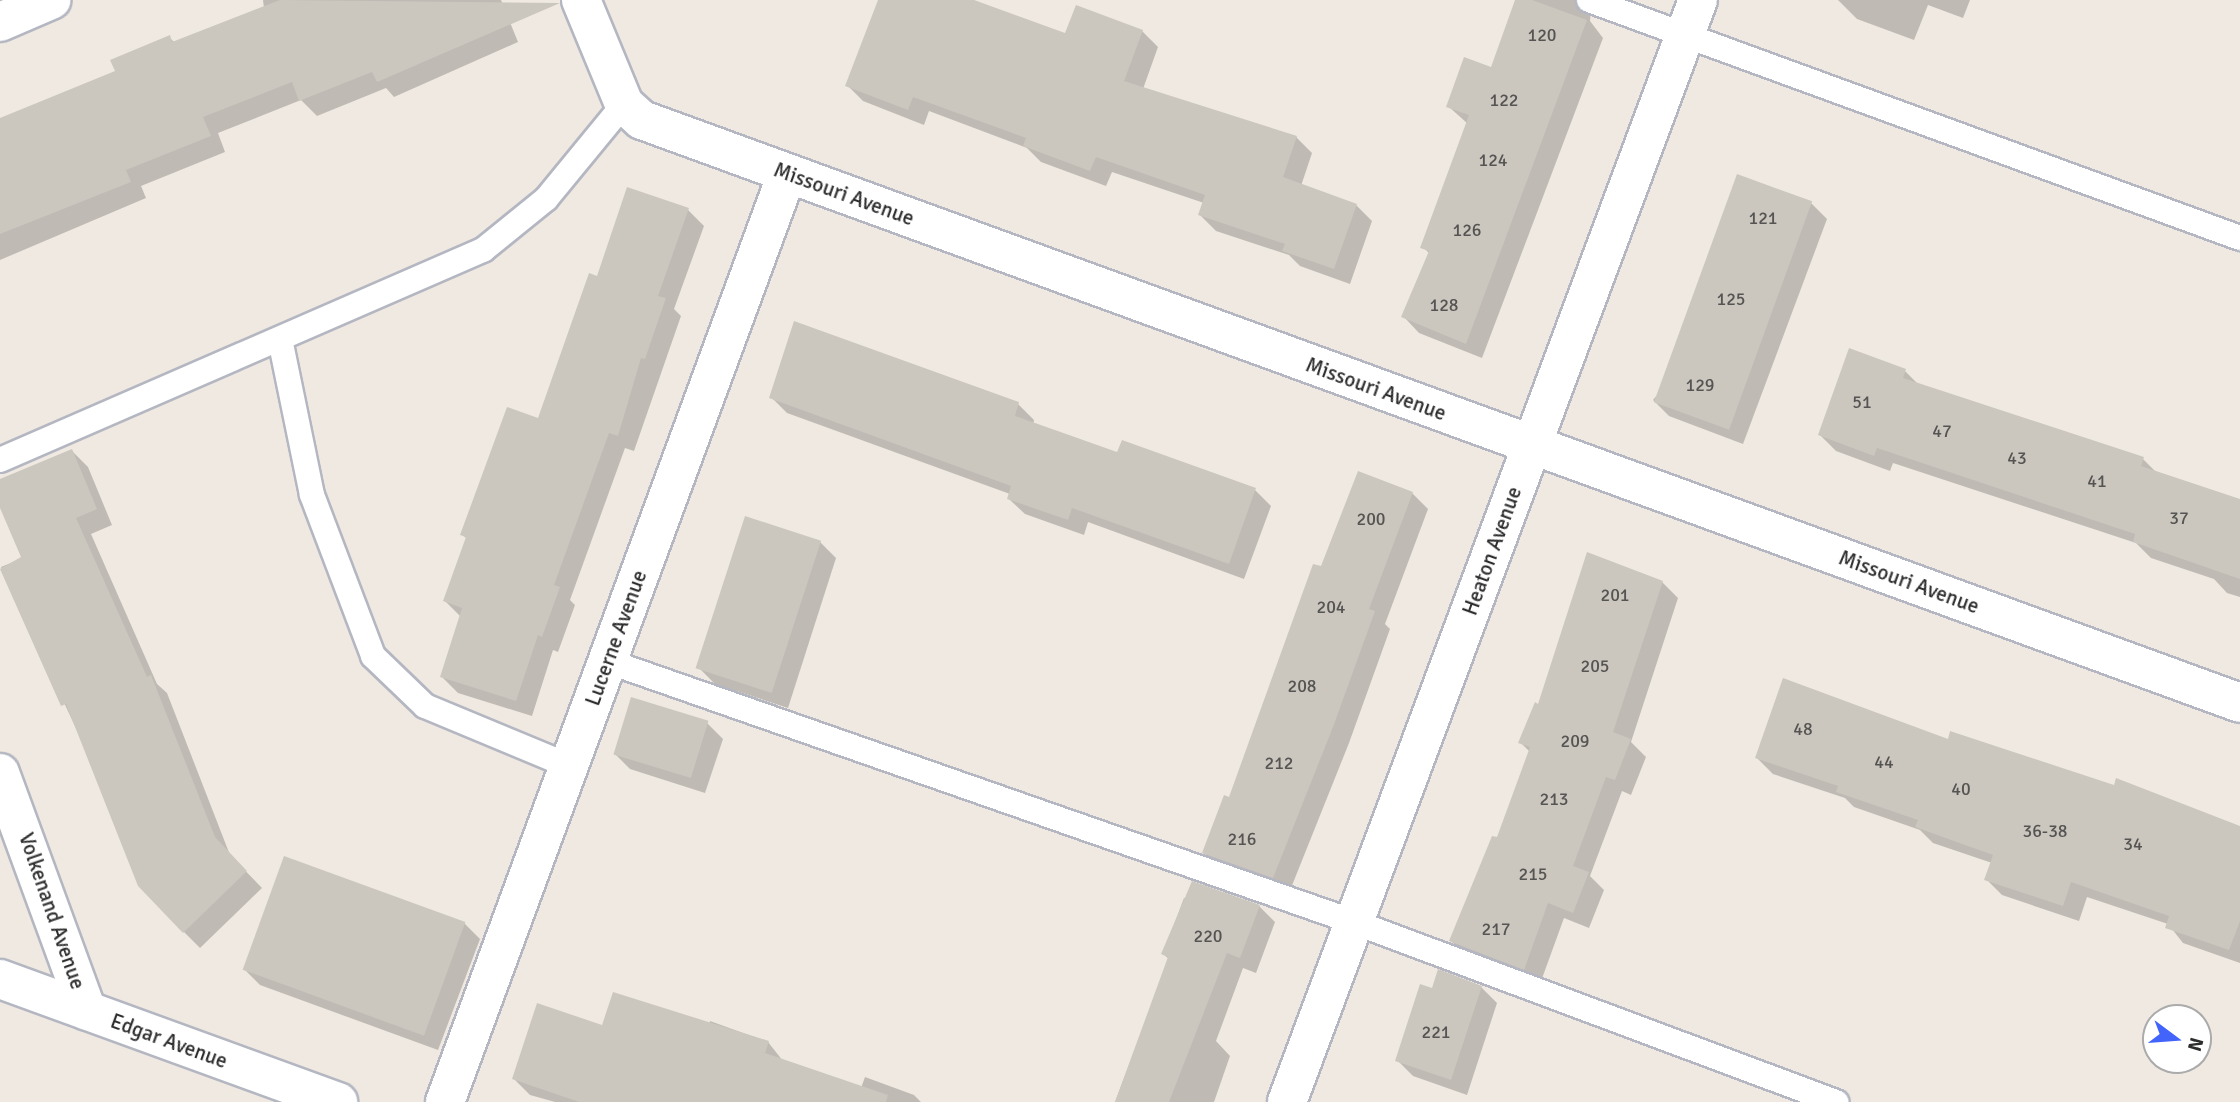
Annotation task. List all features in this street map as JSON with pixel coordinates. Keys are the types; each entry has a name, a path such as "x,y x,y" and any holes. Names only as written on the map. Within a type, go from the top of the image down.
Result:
{"street":[{"path":"0,22 51,0"},
{"path":"581,0 624,104"},
{"name":"Heaton Avenue","path":"1287,1102 1698,0"},
{"name":"Missouri Avenue","path":"624,104 642,120 787,174 2240,703"},
{"name":"Lucerne Avenue","path":"445,1102 787,174"},
{"name":"Volkenand Avenue","path":"0,773 87,1012"},
{"name":"Edgar Avenue","path":"0,979 338,1102"}],"lane":[{"path":"1589,0 1683,38 2240,238"},
{"path":"0,460 483,250 547,199 624,104"},
{"path":"279,339 312,495 373,656 425,706 569,766"},
{"path":"607,661 1354,922 1836,1102"}],"building":[{"path":"280,0 560,3 377,82 372,72 299,101 292,82 203,117 211,136 126,170 131,182 0,234 0,118 115,71 110,60 170,35 172,42"},
{"path":"878,0 974,0 1065,33 1076,5 1143,30 1124,81 1297,136 1283,177 1357,204 1334,269 1282,251 1285,244 1198,215 1205,195 1096,157 1090,171 1023,146 1026,138 913,97 908,110 845,86"},
{"path":"1515,0 1532,0 1587,20 1466,344 1401,317 1429,251 1420,248 1469,115 1446,107 1464,57 1491,67"},
{"path":"1737,174 1812,201 1729,430 1654,402"},
{"path":"627,187 689,208 658,296 666,298 645,359 641,358 618,436 609,433 554,585 560,587 542,637 538,635 516,701 440,677 462,608 443,601 466,537 460,535 507,407 538,418 589,273 597,276"},
{"path":"794,321 1019,402 1015,416 1117,452 1122,440 1256,488 1229,564 1072,508 1068,520 1007,499 1011,486 769,398"},
{"path":"1849,348 1906,369 1903,378 2144,457 2141,466 2240,499 2240,579 2133,542 2135,534 1877,448 1874,456 1818,435"},
{"path":"72,449 97,509 76,518 147,677 151,675 215,837 247,871 183,933 138,886 66,704 61,706 0,569 21,557 0,508 0,479"},
{"path":"1358,471 1413,492 1369,609 1375,611 1333,727 1273,878 1202,853 1224,795 1229,797 1313,564 1321,566"},
{"path":"745,516 821,541 772,693 696,668"},
{"path":"1587,552 1663,581 1613,732 1631,739 1615,780 1606,777 1573,866 1589,872 1573,913 1548,903 1524,970 1449,941 1492,836 1497,837 1530,747 1518,743 1535,702 1538,704"},
{"path":"1783,678 1948,739 1950,731 2114,785 2116,778 2240,826 2240,921 2229,950 2165,928 2169,916 2071,882 2063,906 1984,880 1993,855 1915,827 1918,820 1836,792 1838,786 1755,758"},
{"path":"631,697 708,721 691,778 613,754"},
{"path":"284,856 465,922 424,1036 243,970"},
{"path":"1192,881 1260,905 1240,958 1227,953 1169,1102 1115,1102 1168,957 1161,954"},
{"path":"1438,969 1482,986 1451,1080 1395,1061 1420,984 1432,988"},
{"path":"613,992 769,1041 765,1053 888,1095 886,1102 579,1102 512,1079 537,1003 602,1025"}]}
